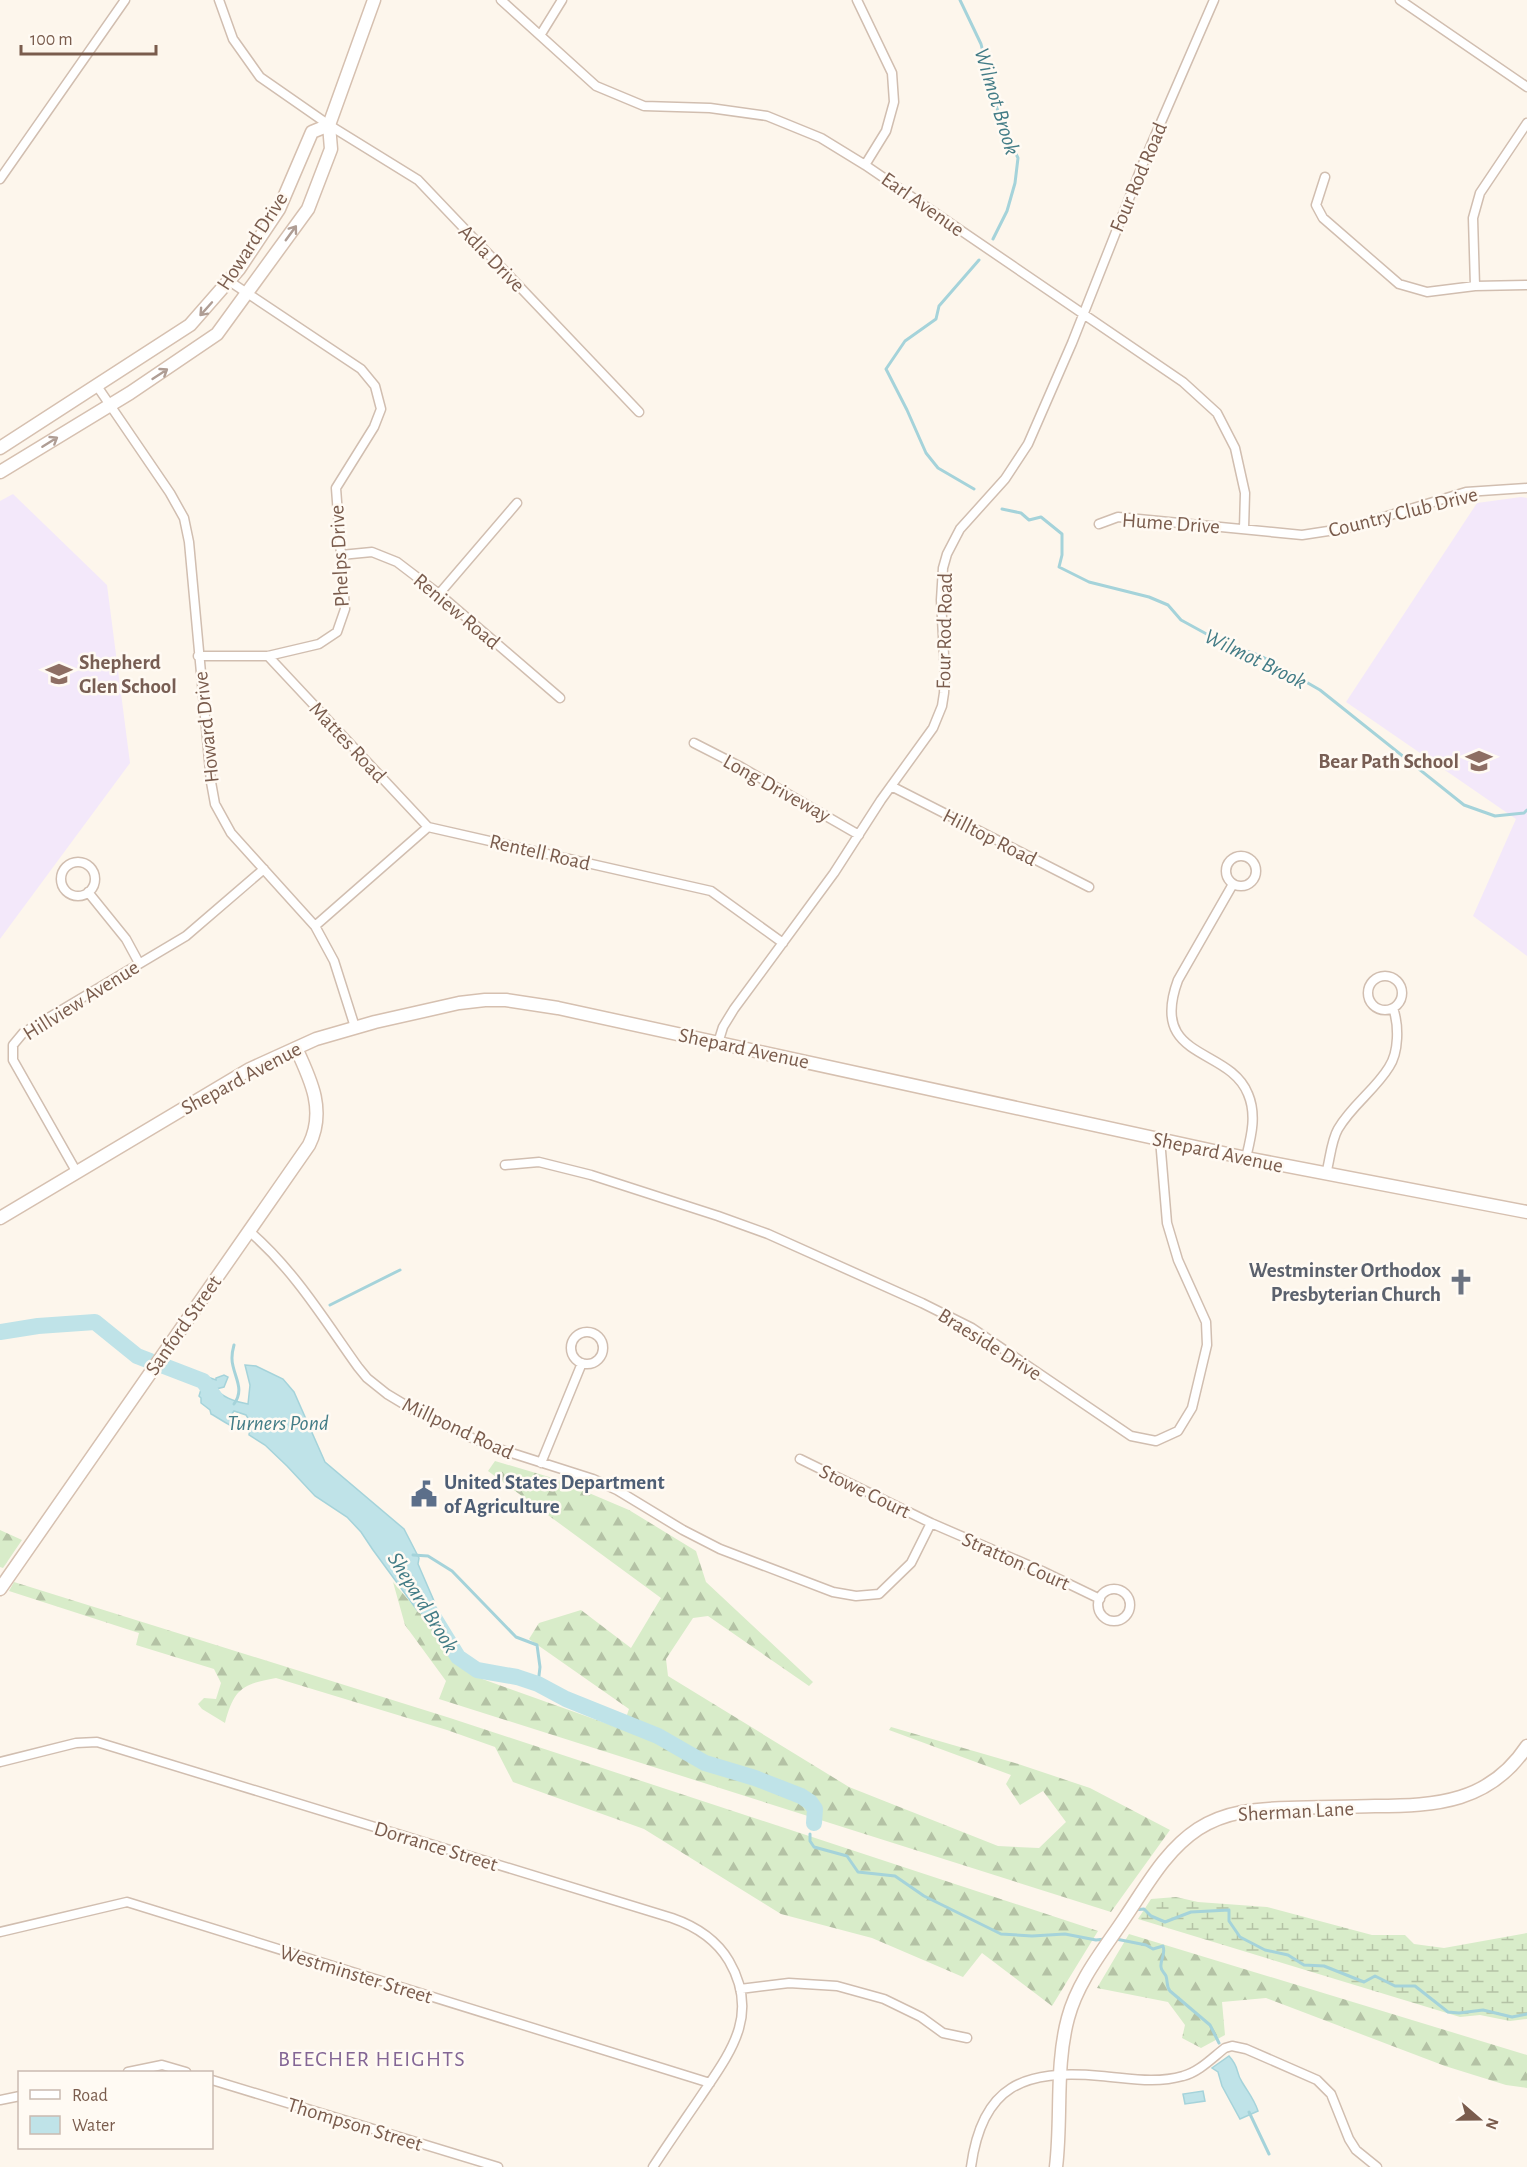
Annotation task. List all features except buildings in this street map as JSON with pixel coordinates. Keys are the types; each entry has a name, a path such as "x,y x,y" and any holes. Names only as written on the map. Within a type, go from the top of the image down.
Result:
{"street":[{"path":"0,179 125,0"},
{"name":"Adla Drive","path":"219,0 233,39 260,77 329,125 418,180 639,412"},
{"name":"Howard Drive","path":"0,472 110,405 217,334 308,209 331,149 329,125 374,0"},
{"name":"Earl Avenue","path":"501,0 596,86 644,106 710,108 767,116 821,138 866,165 1183,382 1217,413 1235,448 1245,493 1244,529"},
{"path":"541,34 562,0"},
{"path":"857,0 892,73 894,102 886,131 866,165"},
{"name":"Four Rod Road","path":"718,1042 728,1018 834,873 891,786 933,728 942,706 945,674 941,584 943,568 952,541 972,514 1018,463 1041,415 1142,166 1214,0"},
{"path":"1400,0 1527,87"},
{"path":"1475,286 1473,218 1479,193 1527,123"},
{"name":"Howard Drive","path":"0,448 190,325 229,281 279,209 312,132 329,125"},
{"path":"1325,177 1316,205 1323,218 1399,284 1427,292 1475,286 1527,285"},
{"name":"Phelps Drive","path":"198,656 268,656 319,644 337,632 345,609 336,488 374,427 381,409 375,386 361,369 229,281"},
{"name":"Howard Drive","path":"97,386 170,493 184,518 191,565 198,656 215,804 231,833 315,926 334,961 356,1027"},
{"name":"Country Club Drive","path":"1244,529 1302,535 1348,528 1466,492 1527,488"},
{"path":"439,594 517,503"},
{"name":"Hume Drive","path":"1099,524 1118,517 1244,529"},
{"name":"Reniew Road","path":"341,555 372,552 397,562 439,594 560,699"},
{"name":"Mattes Road","path":"268,656 428,827"},
{"name":"Long Driveway","path":"694,743 741,767 859,835"},
{"name":"Hilltop Road","path":"891,786 1089,887"},
{"path":"315,926 428,827"},
{"name":"Rentell Road","path":"428,827 711,891 783,943"},
{"path":"79,863 90,869 94,881 88,892 76,896 64,890 61,878 67,866 79,863"},
{"name":"Hillview Avenue","path":"76,1171 13,1060 13,1045 23,1033 186,936 264,869"},
{"path":"1233,884 1178,980 1172,994 1171,1008 1173,1023 1180,1037 1192,1049 1225,1066 1239,1079 1248,1093 1253,1129 1246,1158"},
{"path":"88,892 126,939 140,963"},
{"path":"1380,977 1394,979 1401,986 1400,1001 1392,1008 1382,1010 1370,1000 1371,983 1380,977"},
{"name":"Shepard Avenue","path":"0,1218 250,1069 316,1039 356,1027 459,1003 485,1000 506,1000 558,1008 1246,1158 1527,1212"},
{"path":"1326,1174 1337,1131 1352,1108 1390,1066 1396,1047 1397,1020 1392,1008"},
{"name":"Sanford Street","path":"0,1589 309,1145 317,1124 316,1099 296,1048"},
{"name":"Braeside Drive","path":"505,1165 539,1162 591,1175 718,1215 768,1234 972,1328 1131,1436 1156,1441 1178,1431 1192,1408 1207,1345 1206,1322 1178,1260 1167,1223 1160,1139"},
{"name":"Millpond Road","path":"249,1231 267,1246 304,1289 367,1378 380,1389 412,1409 472,1438 593,1479 617,1490 682,1530 720,1549 832,1592 856,1596 879,1594 911,1563 931,1523"},
{"path":"541,1463 582,1363"},
{"name":"Stowe Court","path":"800,1459 931,1523"},
{"name":"Stratton Court","path":"931,1523 1100,1599"},
{"name":"Dorrance Street","path":"0,1762 76,1743 98,1742 682,1922 706,1935 725,1954 737,1976 742,2005 736,2039 723,2065 653,2167"},
{"name":"Sherman Lane","path":"1056,2167 1061,2074 1068,2018 1076,1996 1086,1976 1156,1872 1179,1844 1198,1829 1220,1817 1245,1810 1408,1806 1441,1803 1459,1798 1487,1785 1511,1766 1527,1746"},
{"name":"Westminster Street","path":"0,1932 127,1902 710,2083"},
{"path":"740,1989 789,1983 837,1986 884,1999 921,2017 943,2033 967,2037"},
{"path":"971,2167 979,2128 991,2105 1003,2094 1027,2080 1061,2074 1144,2081 1166,2080 1190,2074 1225,2048 1232,2046 1246,2049 1317,2080 1333,2097 1353,2144 1362,2156 1377,2167"},
{"path":"136,2071 162,2065 180,2071"},
{"name":"Thompson Street","path":"213,2080 498,2167"},
{"path":"0,2100 18,2096"}],"shaded area":[{"name":"Shepherd Glen School","path":"13,494 107,585 130,763 0,939 0,501"},
{"name":"Bear Path School","path":"1527,498 1527,956 1473,916 1516,819 1346,702 1477,503"}],"green space":[{"path":"495,1461 556,1479 629,1510 696,1551 706,1582 813,1682 809,1686 708,1616 693,1618 666,1659 668,1676 849,1787 998,1846 1039,1848 1066,1822 1043,1791 1020,1805 1006,1784 1011,1775 889,1730 891,1727 1015,1763 1090,1788 1170,1830 1111,1912 439,1699 446,1681 405,1625 393,1582 474,1676 622,1729 629,1709 529,1639 539,1623 581,1610 631,1648 661,1598 488,1471"},
{"path":"0,1530 22,1540 3,1568 0,1567"},
{"path":"14,1582 450,1718 1098,1931 1052,2006 982,1953 963,1977 872,1938 781,1914 644,1829 513,1782 495,1747 447,1730 276,1678 255,1683 241,1690 232,1702 225,1723 198,1704 204,1698 216,1699 221,1683 214,1669 136,1645 139,1633 9,1591"},
{"path":"1176,1897 1198,1902 1267,1907 1372,1935 1405,1935 1414,1944 1444,1948 1527,1933 1527,2019 1510,2021 1480,2015 1460,2017 1138,1919 1151,1899"},
{"path":"1129,1934 1527,2055 1527,2088 1506,2085 1445,2066 1266,1998 1222,2002 1225,2035 1201,2048 1182,2038 1185,2025 1168,2002 1097,1988"}],"water":[{"name":"Turners Pond","path":"245,1365 256,1366 283,1379 294,1392 325,1462 404,1529 419,1558 418,1564 434,1601 439,1627 417,1610 361,1532 347,1517 315,1496 265,1445 249,1435 251,1423 246,1415 234,1411 231,1415 243,1422 244,1428 236,1428 211,1414 210,1410 201,1403 199,1396 205,1376 216,1380 224,1375 228,1377 224,1387 216,1389 226,1397 248,1404 250,1385"},
{"path":"1229,2056 1258,2111 1240,2119 1222,2086 1218,2072 1212,2068"},
{"path":"1203,2091 1205,2101 1185,2104 1183,2094"}],"waterway":[{"name":"Wilmot Brook","path":"960,0 981,44 1000,120 1018,158 1015,183 1007,211 993,239"},
{"name":"Wilmot Brook","path":"974,489 938,468 926,453 886,369 905,341 936,319 939,306 979,260"},
{"name":"Wilmot Brook","path":"1002,509 1021,513 1029,520 1041,517 1062,534 1062,555 1059,567 1089,582 1149,597 1168,605 1181,620 1223,643 1261,656 1320,690 1464,805 1495,816 1524,813 1527,810"},
{"path":"330,1305 400,1270"},
{"name":"Shepard Brook","path":"0,1332 38,1326 95,1322 137,1356 150,1361"},
{"path":"234,1345 232,1361 239,1390 234,1404"},
{"name":"Shepard Brook","path":"164,1366 203,1381 216,1399"},
{"path":"413,1555 428,1556 452,1571 516,1637 537,1645 540,1667 538,1684"},
{"name":"Shepard Brook","path":"428,1608 458,1657 477,1670 517,1677 538,1684 566,1699 658,1736 705,1763 755,1778 801,1796 815,1809 814,1823"},
{"name":"Shepard Brook","path":"810,1834 810,1841 814,1847 847,1856 858,1872 895,1876 924,1896 1001,1934 1032,1936 1065,1934 1096,1940 1105,1939"},
{"name":"Shepard Brook","path":"1134,1910 1144,1909 1151,1916 1165,1922 1191,1912 1229,1910 1229,1921 1240,1937 1265,1950 1288,1955 1304,1965 1324,1966 1364,1982 1375,1976 1395,1986 1415,1986 1448,2012 1483,2010 1512,2017 1527,2014"},
{"path":"1116,1939 1146,1945 1153,1949 1163,1946 1161,1968 1170,1991 1210,2025 1219,2043"},
{"path":"1249,2112 1269,2154"}],"place":[{"name":"Shepherd Glen School","path":"59,674"},
{"name":"Bear Path School","path":"1479,761"},
{"name":"Westminster Orthodox Presbyterian Church","path":"1461,1282"},
{"name":"United States Department of Agriculture","path":"424,1494"}],"district":[{"name":"BEECHER HEIGHTS","path":"372,2058"}]}
